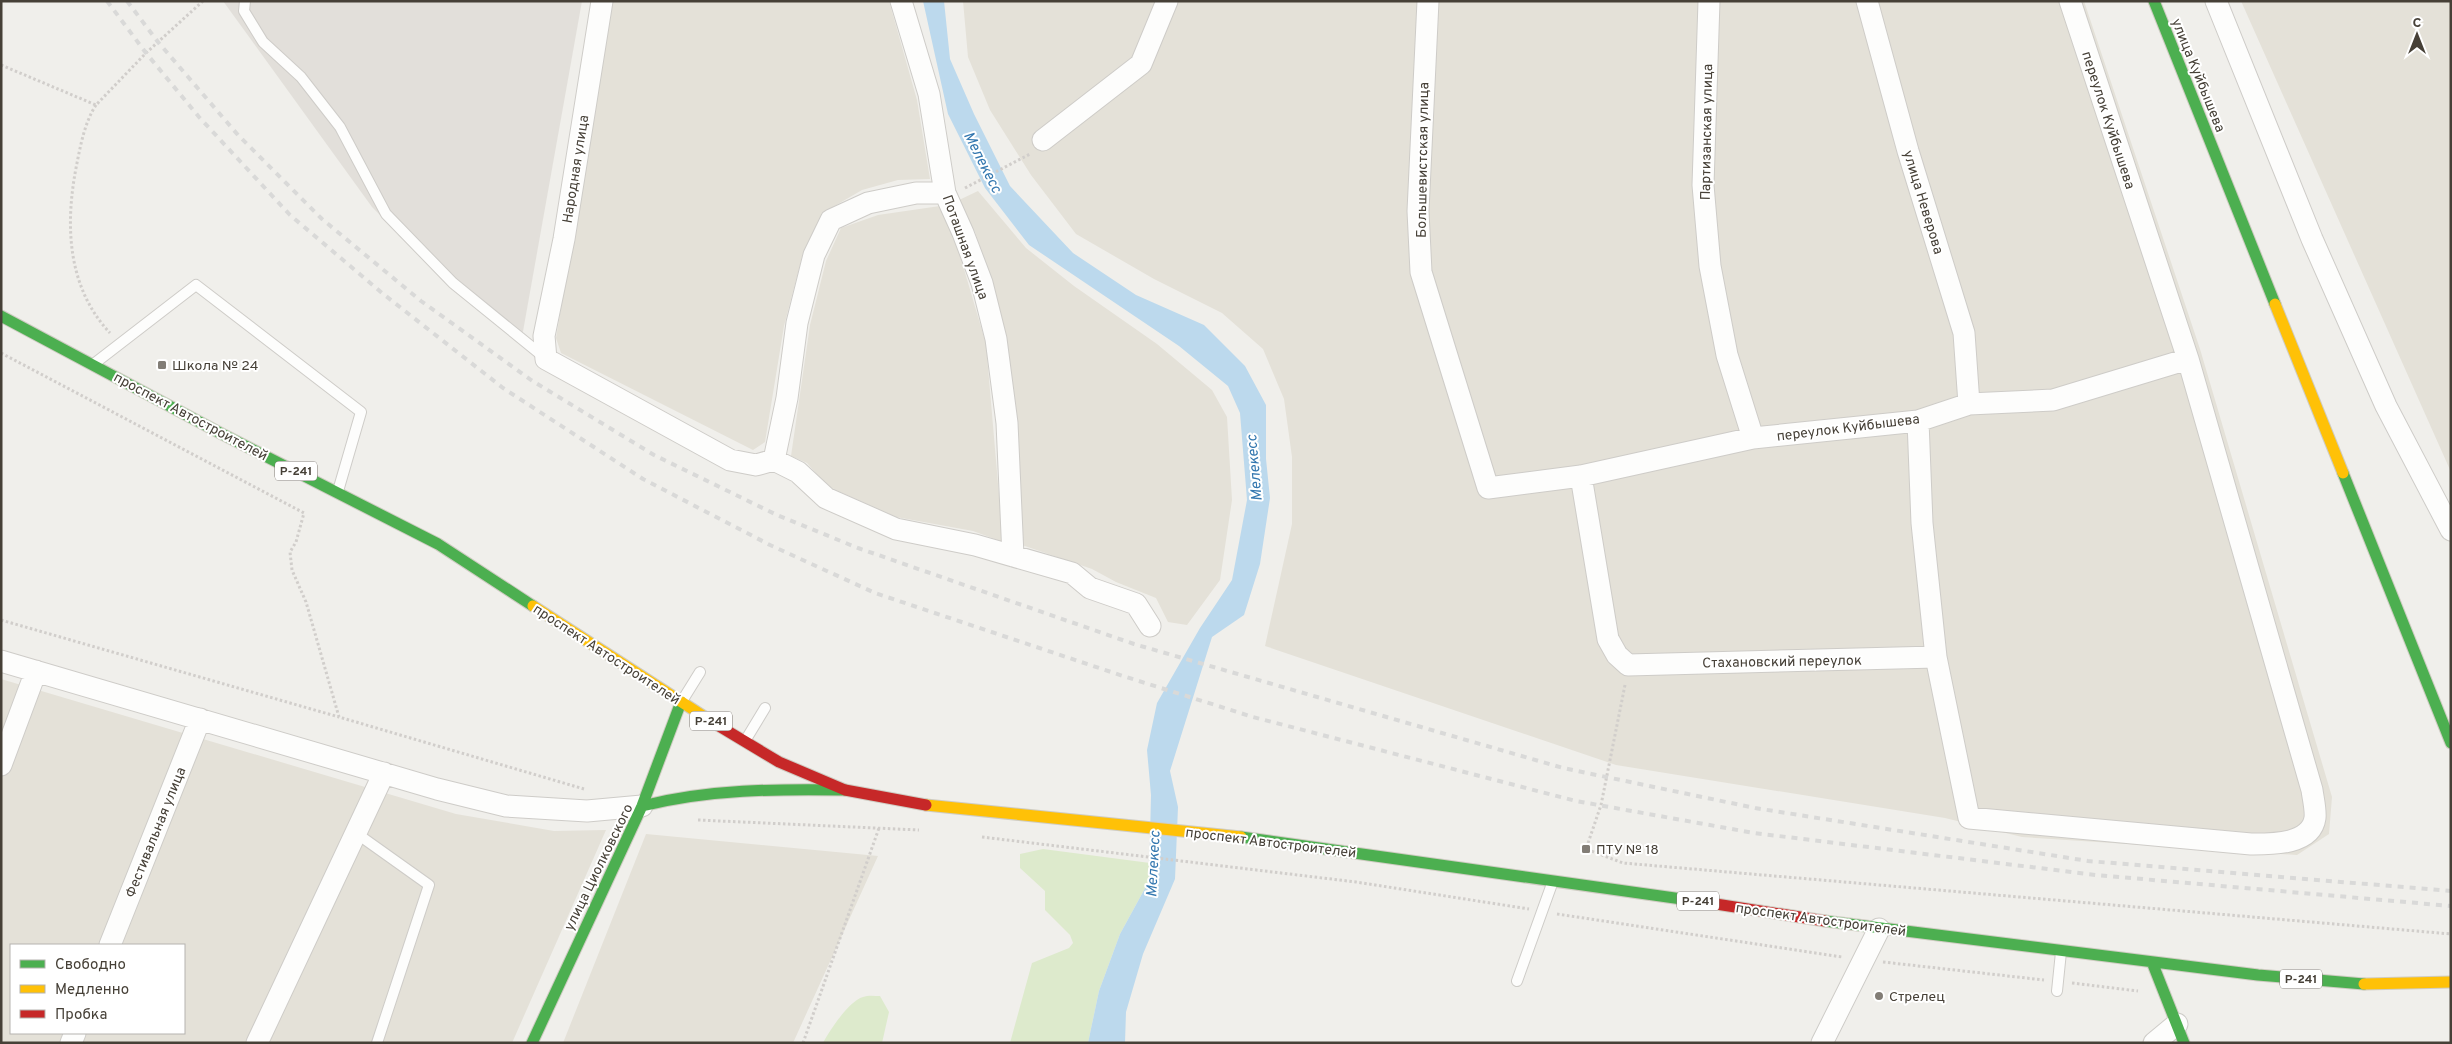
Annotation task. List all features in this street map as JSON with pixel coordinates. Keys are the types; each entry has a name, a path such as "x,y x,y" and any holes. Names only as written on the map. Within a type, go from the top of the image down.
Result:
{"main road":[{"name":"улица Куйбышева","path":"2154,1 2451,743"},
{"name":"проспект Автостроителей","path":"1,316 222,434 438,544 681,702 779,762 845,790 929,806 1244,837 1553,880 1880,929 2258,976 2376,985 2451,982"},
{"path":"642,806 681,702"},
{"name":"улица Циолковского","path":"532,1043 642,806 674,797 752,789 845,790"},
{"path":"2152,962 2181,1033"}],"street":[{"name":"Народная улица","path":"546,359 544,336 564,239 602,1"},
{"name":"Поташная улица","path":"901,1 929,94 952,192 982,283 996,339 1007,423 1013,556"},
{"path":"1043,140 1141,64 1168,1"},
{"name":"Большевистская улица","path":"1428,1 1418,211 1421,272 1488,488"},
{"name":"Партизанская улица","path":"1709,1 1704,185 1710,266 1727,354 1753,438"},
{"name":"улица Неверова","path":"1867,1 1908,151 1964,333 1969,404"},
{"name":"переулок Куйбышева","path":"1488,488 1581,476 1753,438 1918,421 1969,404 2053,400 2188,359 2070,1"},
{"path":"2216,1 2316,248 2386,406 2451,530"},
{"path":"774,460 787,398 797,323 814,254 831,220 868,203 916,192 952,192"},
{"path":"546,359 730,460 756,465 774,460 798,472 826,498 896,529 974,545 1072,573 1090,588 1136,604 1150,626"},
{"path":"1918,421 1922,523 1936,657 1969,818 2251,844 2285,844 2306,833 2315,818 2312,790 2188,359"},
{"path":"1581,476 1608,639 1617,655 1628,665"},
{"name":"Стахановский переулок","path":"1628,665 1936,657"},
{"path":"1,660 384,773 506,806 586,811 642,806"},
{"path":"1,765 36,671"},
{"name":"Фестивальная улица","path":"110,944 200,719"},
{"path":"257,1043 384,773"},
{"path":"1822,1043 1880,929"},
{"path":"2154,1043 2181,1033"}],"lane":[{"path":"245,1 244,11 263,42 301,77 340,127 386,214 453,283 546,359"},
{"path":"93,364 196,285 361,412 338,492"},
{"path":"681,702 700,672"},
{"path":"745,741 765,708"},
{"path":"356,833 429,885 377,1043"},
{"path":"1517,981 1553,880"},
{"path":"2058,987 2061,951"}],"path":[{"path":"120,343 107,330 82,292 74,265 70,234 71,193 77,161 89,115 96,105 146,53 203,1"},
{"path":"1,65 96,105"},
{"path":"952,192 1028,156"},
{"path":"1,353 304,513 296,542 290,552 292,570 306,602 339,717"},
{"path":"207,461 222,434"},
{"path":"1,620 585,789"},
{"path":"1628,665 1613,754 1599,813 1586,849 1623,863 2451,934"},
{"path":"689,820 927,830"},
{"path":"803,1043 879,828"},
{"path":"974,836 1356,882 1811,954 1864,959 2058,987 2166,994"}],"shaded area":[{"path":"223,1 582,1 522,337 452,288 372,207"},
{"path":"613,1 889,1 917,100 930,179 898,180 862,190 826,211 803,253 784,326 765,442 753,450 561,353 556,338"},
{"path":"963,1 2084,1 2200,349 2332,797 2329,834 2297,855 2022,837 1945,818 1616,765 1265,646 1292,524 1292,457 1284,399 1263,349 1222,313 1154,279 1076,234 1031,175 990,110 968,57"},
{"path":"2241,1 2451,1 2451,472"},
{"path":"978,191 1026,248 1074,286 1157,344 1212,390 1227,417 1232,500 1220,580 1187,625 1168,622 1156,598 1116,582 1092,569 1022,545 991,281 975,232 957,201"},
{"path":"940,206 954,235 986,344 1003,542 973,531 896,517 827,486 807,463 791,456 810,325 826,261 841,228 878,215"},
{"path":"1,679 456,814 554,831 606,830 512,1043 1,1043"},
{"path":"646,834 878,856 793,1043 563,1043"}],"green space":[{"path":"1043,849 1150,863 1149,881 1120,934 1099,991 1088,1043 1010,1043 1032,963 1069,948 1073,943 1070,935 1045,910 1045,891 1020,868 1020,854"},
{"path":"865,996 880,996 889,1012 882,1043 823,1043 835,1024 852,1004"}],"water":[{"name":"Мелекесс","path":"923,1 944,1 950,59 974,114 1010,186 1073,253 1136,295 1204,325 1245,366 1266,405 1266,459 1270,498 1260,564 1244,615 1212,637 1170,771 1178,807 1175,879 1143,954 1126,1012 1125,1043 1088,1043 1099,991 1120,934 1149,881 1151,795 1147,750 1157,703 1200,628 1232,580 1247,500 1240,413 1228,386 1179,346 1029,245 985,188 948,114"}],"railway":[{"path":"107,1 146,53 199,117 290,215 382,293 503,388 643,479 770,545 875,593 1123,676 1253,717 1576,801 1754,833 2096,875 2451,906"},
{"path":"127,1 158,42 238,135 322,219 421,301 531,380 654,455 777,515 858,548 1134,644 1563,768 1755,808 2088,861 2451,891"}],"traffic: fast":[{"path":"2154,1 2275,304"},
{"path":"1,316 222,434 438,544 533,606"},
{"path":"2343,473 2451,743"},
{"path":"532,1043 642,806 681,702"},
{"path":"642,806 667,800 717,793 768,790 845,790"},
{"path":"1241,837 1703,902"},
{"path":"1825,921 2258,975 2364,984"},
{"path":"2152,962 2184,1043"}],"traffic: slow":[{"path":"2275,304 2343,473"},
{"path":"533,606 714,723"},
{"path":"926,805 1241,837"},
{"path":"2364,984 2451,982"}],"traffic: jam":[{"path":"714,723 779,762 845,790 926,805"},
{"path":"1703,902 1825,921"}],"place":[{"name":"Школа № 24","path":"162,365"},
{"name":"ПТУ № 18","path":"1586,849"},
{"name":"Стрелец","path":"1879,996"}]}
